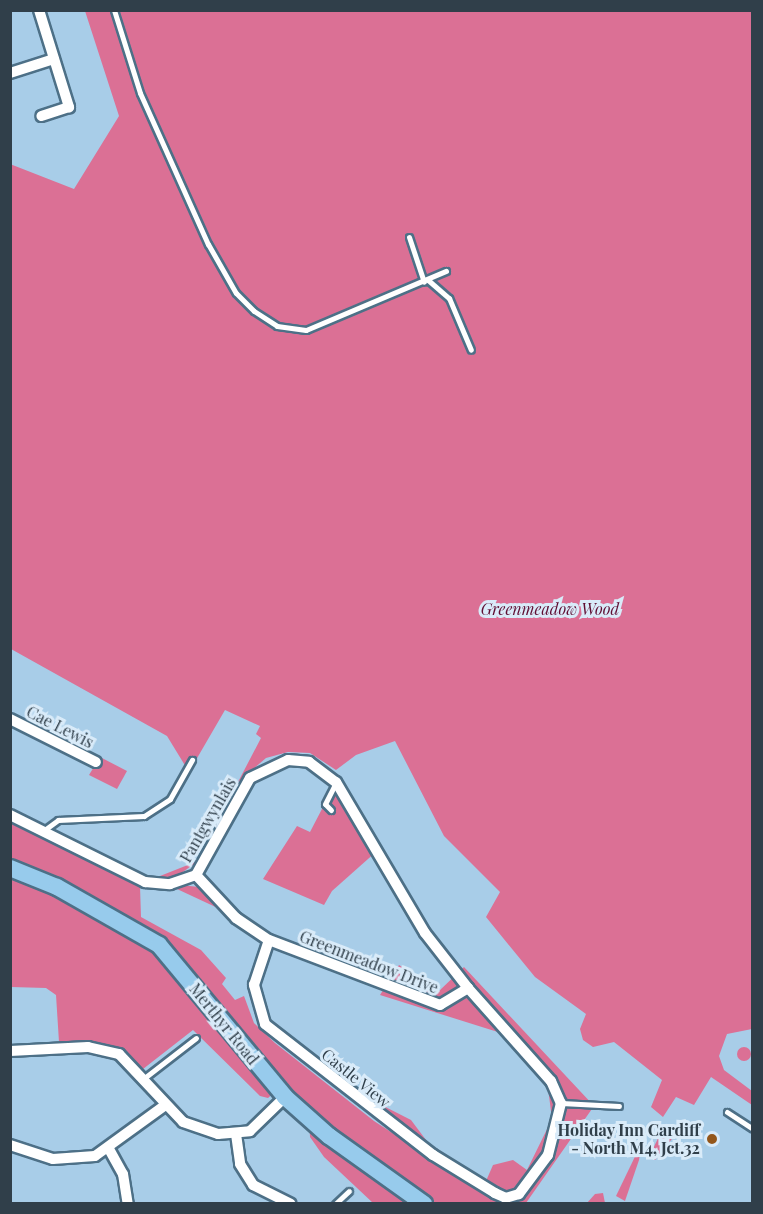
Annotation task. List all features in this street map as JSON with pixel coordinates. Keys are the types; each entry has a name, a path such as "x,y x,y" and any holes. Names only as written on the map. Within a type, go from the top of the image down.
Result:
{"main road":[{"name":"Merthyr Road","path":"10,868 57,887 159,945 285,1097 328,1136 424,1203"}],"street":[{"path":"39,10 69,107 41,116"},
{"path":"10,73 54,59"},
{"name":"Cae Lewis","path":"10,719 96,762"},
{"name":"Pantgwynlais","path":"10,815 145,882 170,884 196,874 258,771 288,760 309,762 336,782 425,933 468,988"},
{"name":"Greenmeadow Drive","path":"196,874 236,918 269,940 440,1005 468,988"},
{"name":"Castle View","path":"269,940 254,985 265,1024 371,1111 507,1201"},
{"path":"468,988 550,1081 561,1102 548,1155 519,1194 507,1201"},
{"path":"10,1051 105,1048 119,1054 164,1106 199,1130 236,1134 261,1122 285,1097"},
{"path":"10,1145 54,1159 110,1149 164,1106"},
{"path":"236,1134 240,1164 253,1185 286,1203"},
{"path":"110,1149 123,1174 128,1203"}],"lane":[{"path":"114,10 140,93 208,244 236,293 254,311 277,326 306,330 446,271"},
{"path":"409,237 426,281 449,298 471,350"},
{"path":"43,831 58,820 144,816 170,799 192,760"},
{"path":"331,810 325,804 336,782"},
{"path":"141,1080 196,1038"},
{"path":"561,1102 619,1106"},
{"path":"727,1112 753,1128"},
{"path":"335,1203 349,1191"}],"green space":[{"name":"Greenmeadow Wood","path":"85,11 752,11 752,1029 727,1034 719,1056 724,1070 752,1091 752,1105 711,1077 694,1105 676,1097 663,1117 651,1107 662,1080 614,1042 593,1047 583,1040 580,1029 586,1014 535,977 486,917 500,892 444,836 395,741 356,755 336,770 310,753 288,752 266,758 238,782 261,738 256,734 260,726 225,710 189,772 167,736 11,649 10,164 74,189 119,116"},
{"path":"100,757 127,771 117,789 89,775"},
{"path":"336,782 377,851 332,891 324,905 263,879 297,826 310,832"},
{"path":"10,821 140,886 141,917 201,950 226,978 222,984 235,1000 244,996 254,1023 275,1043 374,1121 500,1203 373,1203 324,1157 310,1137 309,1118 278,1089 268,1098 260,1096 193,1030 143,1069 120,1047 59,1042 56,995 46,988 11,987"},
{"path":"198,861 176,877 160,879 160,876"},
{"path":"180,885 199,887 222,910 177,889"},
{"path":"399,965 439,991 464,967 594,1106 526,1203 503,1203 478,1182 486,1181 493,1165 513,1160 527,1170 552,1119 548,1088 501,1033 380,995"},
{"path":"741,1047 747,1047 751,1054 747,1061 741,1061 737,1057 737,1051"},
{"path":"352,1090 411,1120 435,1152"},
{"path":"663,1128 675,1135 655,1160 649,1157"},
{"path":"642,1142 639,1160 625,1201 616,1196"},
{"path":"603,1193 605,1203 587,1203 595,1194"}],"place":[{"name":"Holiday Inn Cardiff - North M4, Jct.32","path":"712,1139"}]}
